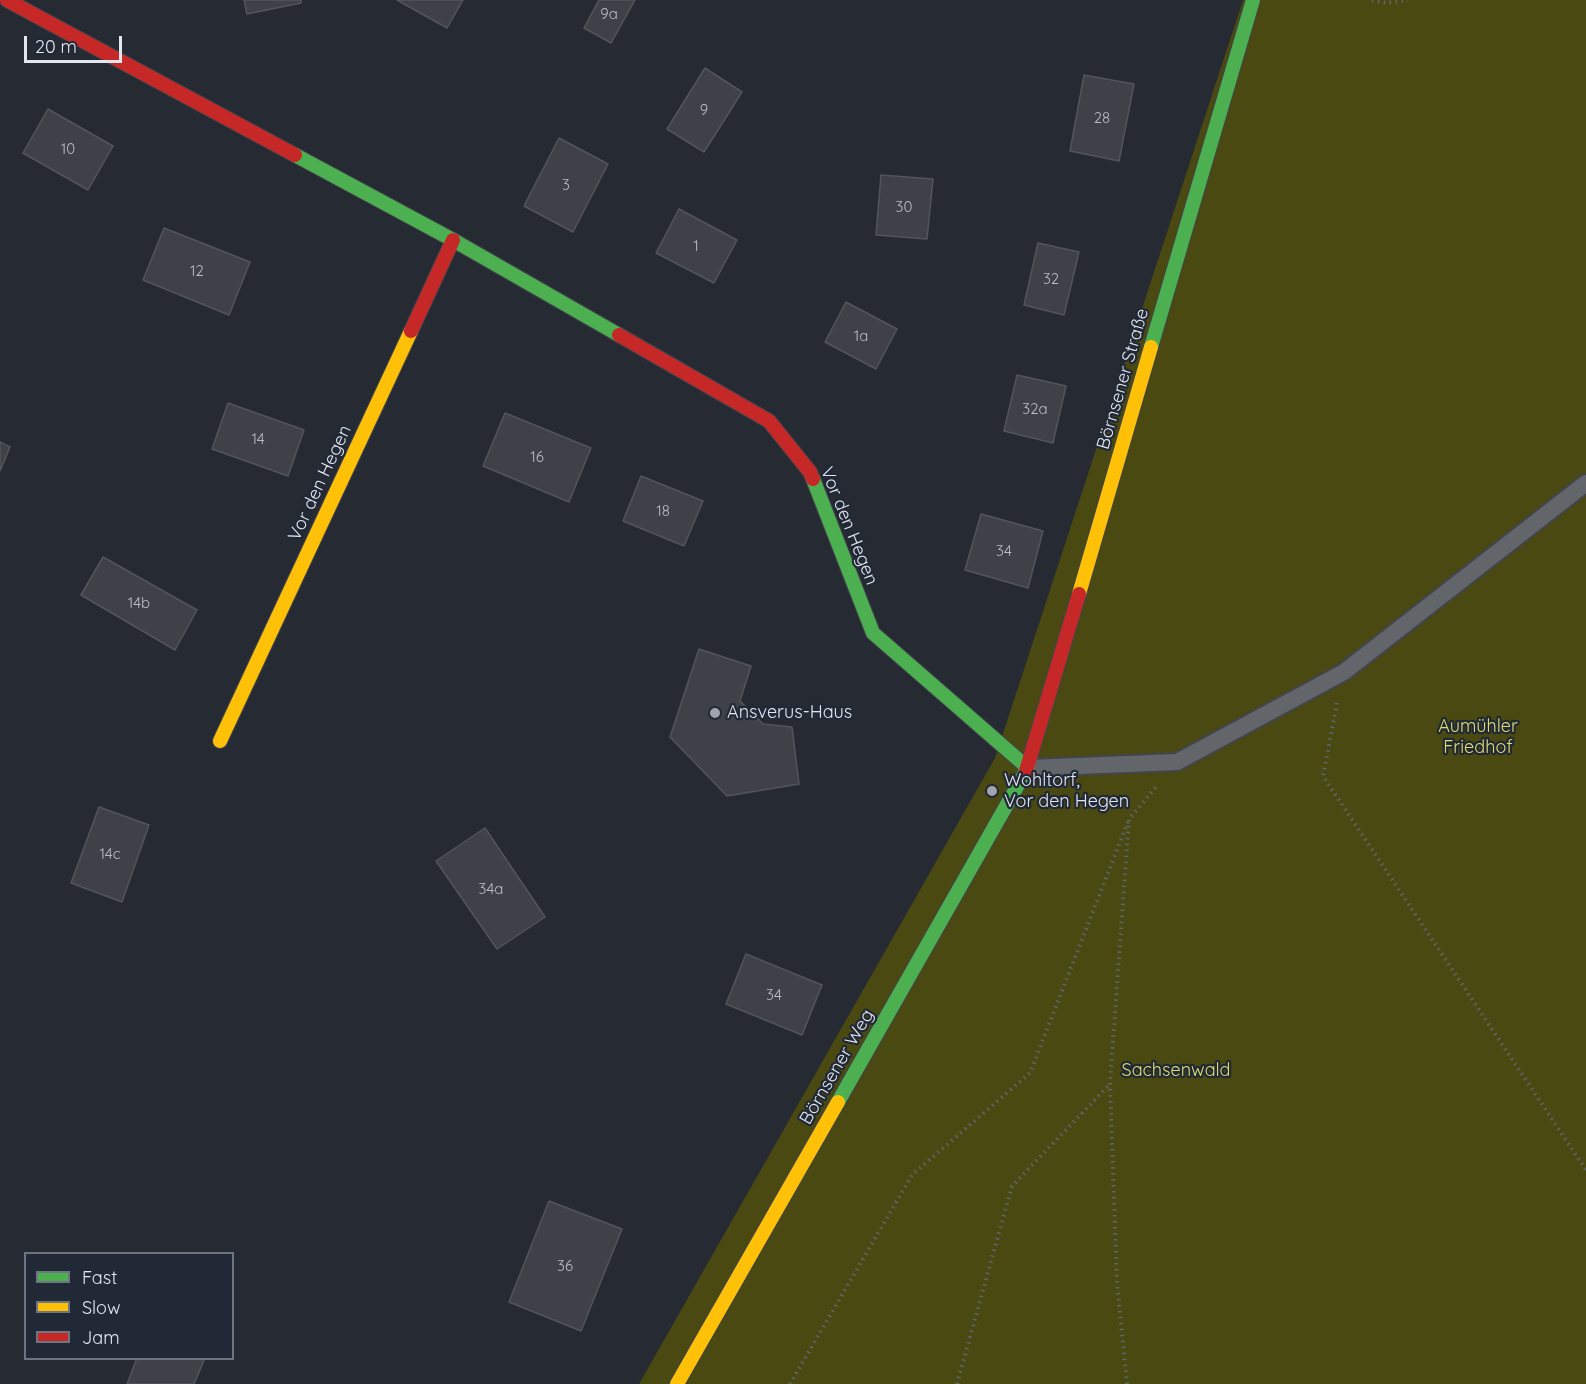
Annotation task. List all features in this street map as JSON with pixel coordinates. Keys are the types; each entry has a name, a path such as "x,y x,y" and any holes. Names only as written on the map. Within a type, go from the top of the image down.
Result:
{"street":[{"name":"Vor den Hegen","path":"7,0 453,240 769,421 810,472 873,633 1028,768"},
{"name":"Börnsener Straße","path":"1028,768 1253,0"},
{"name":"Vor den Hegen","path":"220,741 453,240"},
{"name":"Börnsener Weg","path":"677,1384 1028,768"}],"lane":[{"path":"1028,768 1178,762 1344,672 1586,483"}],"path":[{"path":"1372,0 1386,3 1408,0"},
{"path":"1344,672 1323,776 1586,1170"},
{"path":"790,1384 912,1175 1030,1073 1129,819 1178,762"},
{"path":"1127,1384 1117,1283 1110,1083 1129,819"},
{"path":"957,1384 1012,1186 1110,1083"}],"green space":[{"name":"Sachsenwald","path":"1243,0 1586,0 1586,1384 639,1384 995,758"}],"building":[{"path":"244,0 301,0 301,3 247,14"},
{"path":"397,0 463,0 447,28"},
{"path":"599,0 635,0 611,43 584,28"},
{"path":"705,68 742,92 704,152 667,129"},
{"path":"1084,75 1134,84 1119,161 1070,151"},
{"path":"48,109 113,146 88,190 23,153"},
{"path":"559,138 608,164 573,232 524,206"},
{"path":"881,175 933,179 927,239 876,235"},
{"path":"679,209 737,240 714,283 656,253"},
{"path":"164,228 250,262 229,315 143,280"},
{"path":"1038,243 1079,252 1064,315 1024,305"},
{"path":"846,302 897,329 876,369 825,342"},
{"path":"1017,375 1066,386 1053,443 1004,431"},
{"path":"228,403 304,430 288,476 212,449"},
{"path":"505,413 591,448 569,502 483,466"},
{"path":"0,442 10,447 0,471"},
{"path":"641,476 703,501 684,546 623,521"},
{"path":"981,514 1043,531 1028,588 965,570"},
{"path":"103,557 197,610 175,650 81,595"},
{"name":"Ansverus-Haus","path":"699,649 751,666 740,701 763,724 792,727 799,784 727,796 670,737"},
{"path":"99,807 149,825 122,902 71,883"},
{"path":"485,828 545,917 497,949 436,861"},
{"path":"746,954 822,985 802,1035 726,1004"},
{"path":"549,1201 622,1229 581,1331 509,1302"},
{"path":"136,1360 204,1360 194,1384 127,1384"}],"traffic: fast":[{"path":"1151,347 1253,0"},
{"path":"295,155 453,240 619,335"},
{"path":"813,479 873,633 1028,768"},
{"path":"838,1102 1026,771"}],"traffic: slow":[{"path":"220,741 411,331"},
{"path":"1079,594 1151,347"},
{"path":"677,1384 838,1102"}],"traffic: jam":[{"path":"7,0 295,155"},
{"path":"411,331 453,240"},
{"path":"619,335 769,421 810,472 813,479"},
{"path":"1026,771 1079,594"}],"place":[{"name":"Ansverus-Haus","path":"715,713"},
{"name":"Wohltorf, Vor den Hegen","path":"992,791"}],"park label":[{"name":"Aumühler Friedhof","path":"1478,737"}]}
